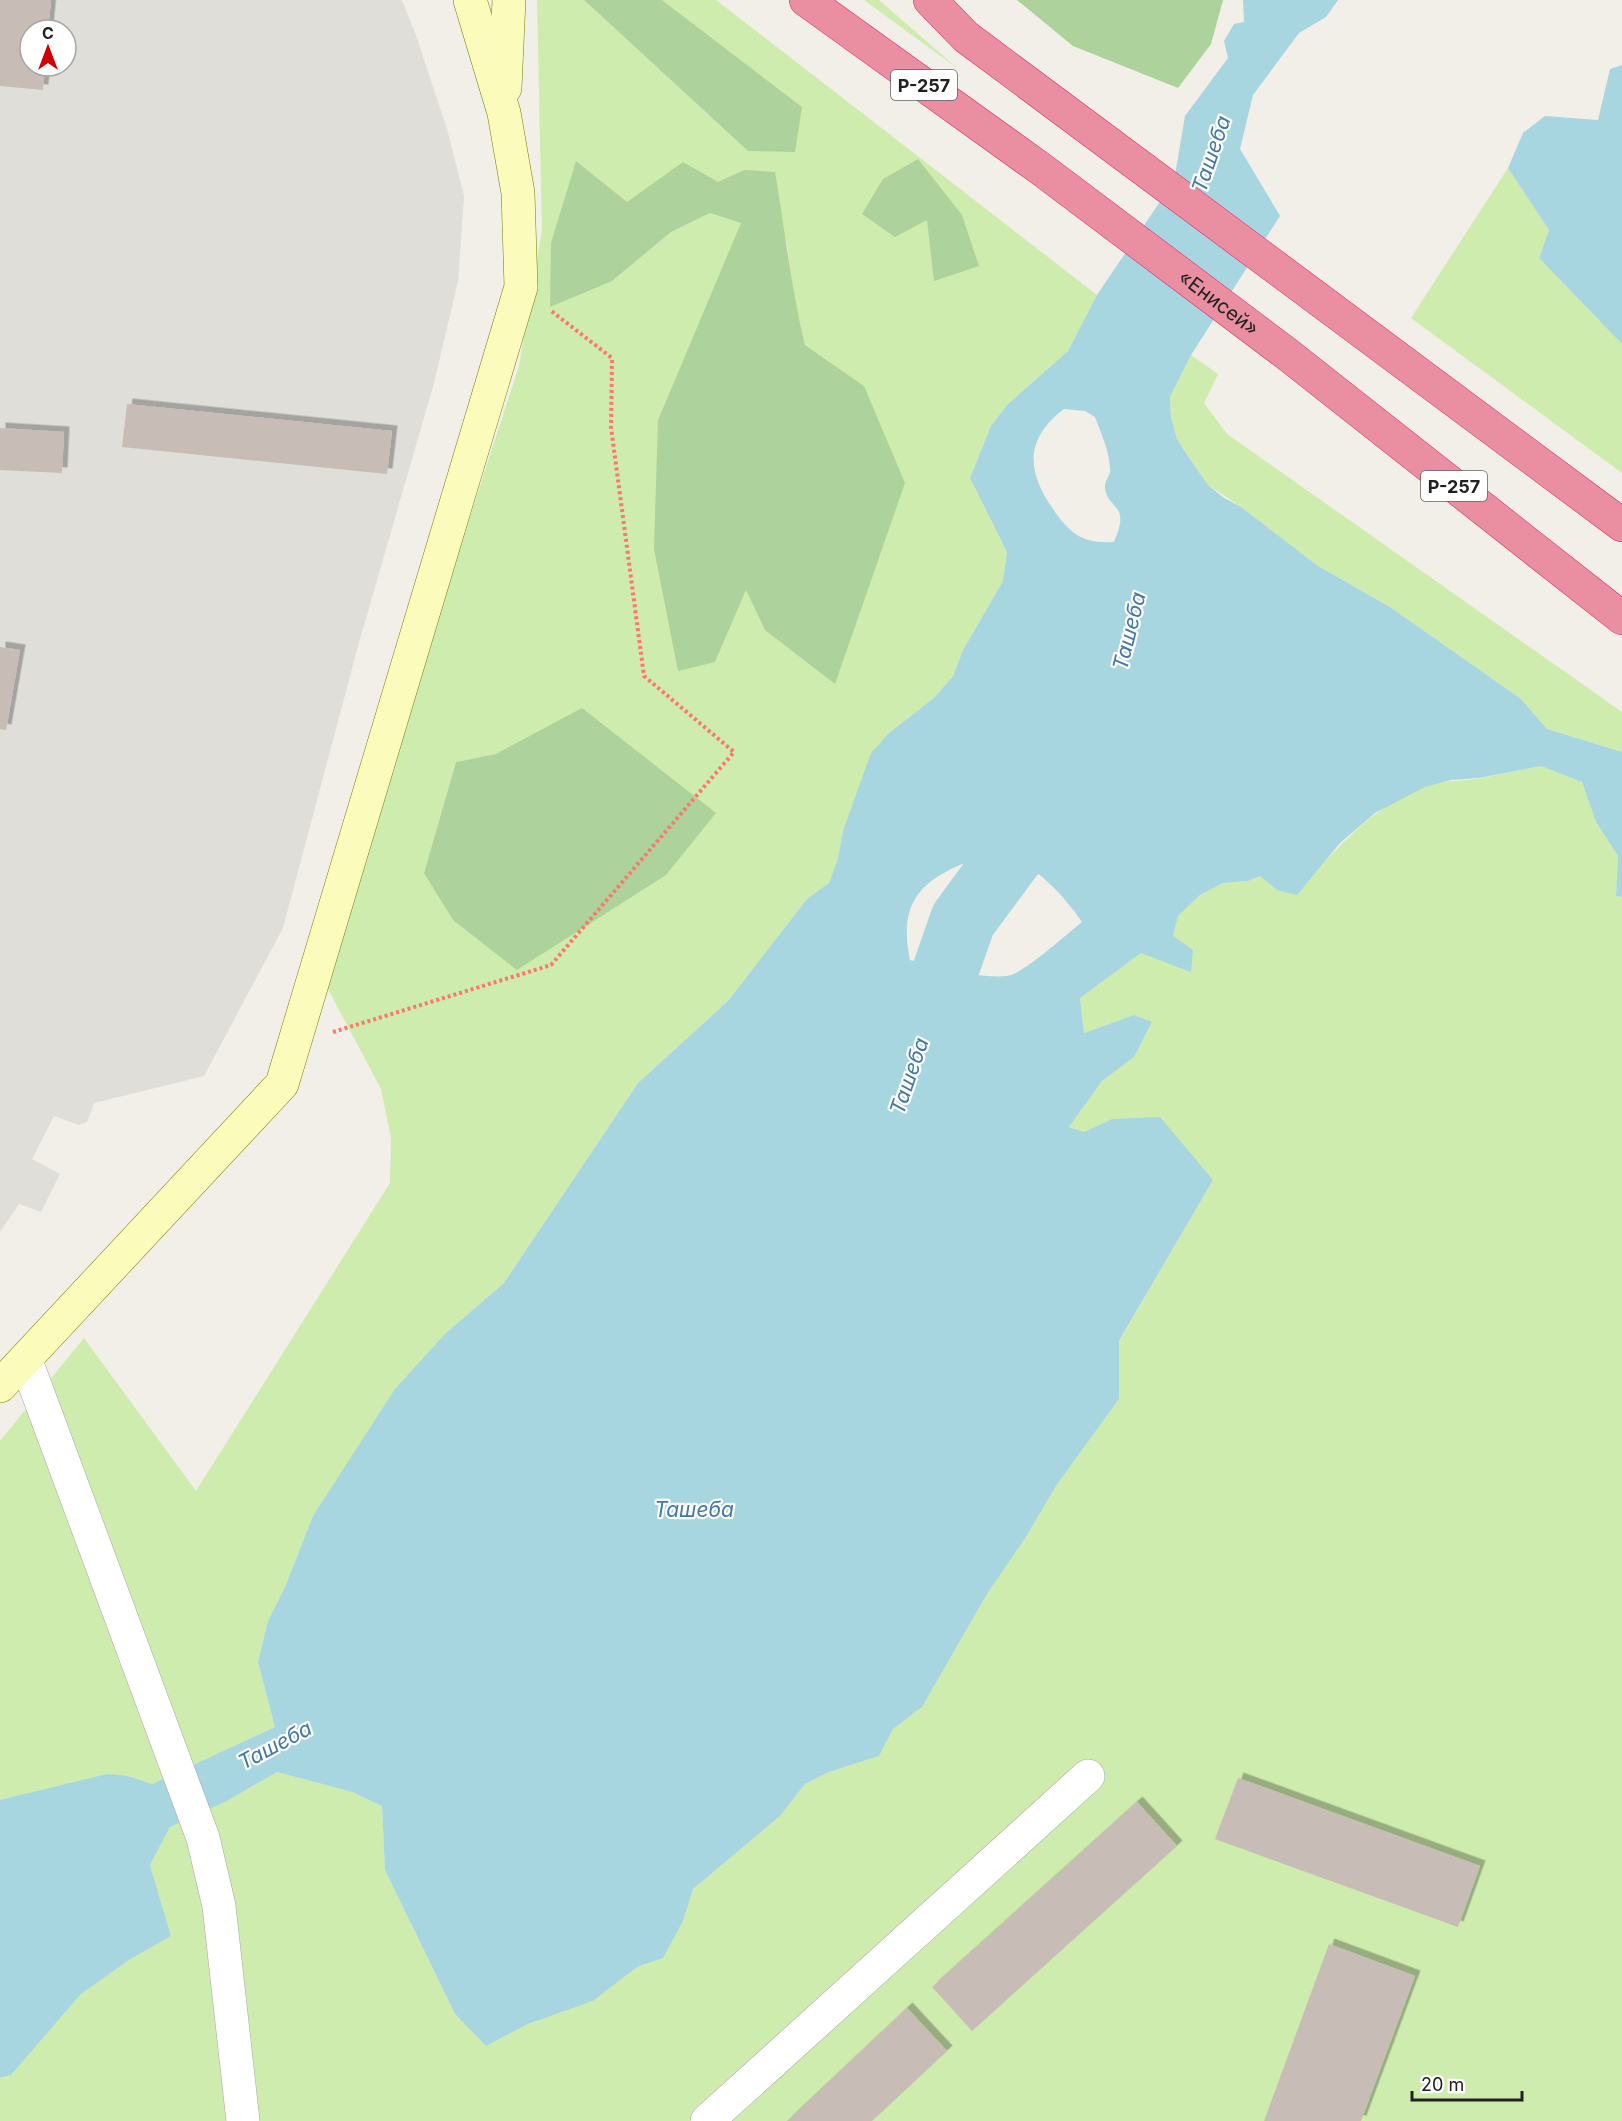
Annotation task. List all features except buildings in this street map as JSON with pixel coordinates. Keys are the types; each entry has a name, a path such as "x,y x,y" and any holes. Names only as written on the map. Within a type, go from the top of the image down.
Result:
{"highway":[{"name":"«Енисей»","path":"806,0 1041,169 1287,354 1622,618"},
{"path":"930,0 966,37 1622,525"}],"street":[{"path":"457,0 504,113"},
{"path":"0,1386 26,1361 282,1084 521,287 518,194 504,113 470,0"},
{"path":"504,113 509,0"},
{"path":"26,1361 203,1838 219,1906 256,2121"},
{"path":"707,2121 1088,1776"},
{"path":"219,1906 243,2121"}],"path":[{"path":"322,1036 551,965 734,752 644,676 611,427 612,358 521,287"}],"shaded area":[{"path":"0,0 402,0 447,129 464,196 458,281 434,383 358,646 283,928 204,1076 94,1103 87,1122 79,1125 54,1116 32,1159 60,1174 41,1212 19,1204 0,1232"}],"green space":[{"path":"537,0 584,0 748,151 801,107 662,0 716,0 1097,295 1068,351 1007,405 991,426 970,478 1007,552 1003,581 963,650 953,676 935,697 889,733 843,831 838,858 829,883 807,899 728,1001 638,1083 504,1283 446,1333 313,1516 285,1587 268,1621 258,1662 275,1727 152,1784 128,1776 0,1800 0,1441 84,1338 196,1491 390,1183 391,1137 381,1089 321,976 519,366 542,230","holes":["918,160 979,265 927,220 901,232","577,162 627,203 718,183 744,170 787,242 793,295 805,345 864,386 765,630 746,589 715,662 658,420 742,223 710,213 671,232 612,281","496,754 424,873 456,762"]},
{"path":"584,0 662,0 802,107 795,152 748,151"},
{"path":"864,0 879,0 957,68"},
{"path":"1017,0 1223,0 1211,44 1178,88 1073,46"},
{"path":"918,159 962,215 979,266 934,281 927,220 895,237 862,214 883,179"},
{"path":"576,161 627,202 683,162 718,182 744,170 775,172 792,281 805,345 864,386 905,483 835,684 765,630 746,590 715,662 678,671 654,549 658,420 741,223 710,213 671,232 612,281 550,307 551,243"},
{"path":"1508,168 1549,230 1539,258 1622,344 1622,473 1411,318"},
{"path":"1191,355 1218,374 1204,403 1227,434 1622,712 1622,752 1547,729 1521,699 1390,607 1318,566 1241,507 1208,485 1177,439 1171,418 1170,397"},
{"path":"582,708 716,813 666,875 517,970 453,920 424,873 456,762 496,754"},
{"path":"1541,766 1582,782 1596,822 1618,856 1616,896 1622,897 1622,2121 0,2121 0,2078 11,2075 81,1994 129,1960 171,1936 150,1865 170,1827 225,1802 277,1772 352,1792 382,1806 385,1870 455,2014 486,2046 528,2024 593,2001 637,1967 662,1958 683,1921 693,1889 780,1816 805,1784 829,1772 879,1756 893,1729 922,1707 987,1594 1024,1540 1056,1486 1119,1399 1119,1342 1213,1180 1112,1119 1084,1132 1069,1127 1102,1081 1134,1057 1152,1022 1134,1015 1084,1033 1080,998 1141,953 1159,958 1173,936 1178,916 1200,895 1223,883 1248,881 1260,876 1277,890 1297,894 1355,831 1388,805 1407,795 1434,784 1482,778"}],"water":[{"name":"Ташеба","path":"1243,0 1338,0 1326,17 1299,33 1253,95 1240,149 1280,216 1191,355 1170,397 1171,418 1177,439 1208,485 1224,498 1241,507 1318,566 1390,607 1521,699 1547,729 1622,752 1622,897 1616,896 1618,856 1596,822 1582,782 1541,766 1479,778 1451,780 1425,787 1375,813 1340,843 1297,895 1277,890 1260,876 1248,881 1223,883 1200,895 1178,916 1173,936 1193,950 1191,972 1141,953 1080,998 1084,1033 1134,1015 1152,1022 1134,1057 1102,1081 1069,1127 1084,1132 1112,1119 1160,1117 1213,1180 1119,1341 1119,1399 1056,1486 1024,1540 987,1594 922,1707 893,1729 879,1756 829,1772 805,1784 780,1816 693,1889 683,1921 663,1958 637,1967 593,2001 528,2024 486,2046 455,2014 385,1870 382,1806 352,1792 277,1772 225,1802 170,1827 150,1865 171,1936 129,1960 81,1994 11,2075 0,2078 0,1800 107,1774 128,1776 152,1784 275,1727 258,1662 268,1621 285,1587 313,1516 395,1389 446,1333 504,1283 638,1083 728,1001 807,899 829,883 838,858 843,831 871,753 889,733 935,697 953,676 963,650 1003,581 1007,552 970,478 991,426 1007,405 1068,351 1097,295 1174,181 1185,116 1228,58 1224,41 1234,24 1244,22","holes":["1064,409 1085,411 1095,417 1103,437 1110,465 1105,484 1106,494 1117,508 1120,519 1114,542 1094,541 1078,536 1065,525 1053,509 1038,482 1034,456 1036,444 1051,420","998,850 1035,871 1065,899 1082,922 1023,969 1007,976 971,974 910,960 907,935 909,914 916,898 927,885 941,875"]},
{"path":"1622,65 1622,344 1539,258 1549,230 1508,168 1523,133 1545,116 1598,120 1610,69"}],"waterway":[{"name":"Ташеба","path":"916,1055 963,920 1064,783"}]}
